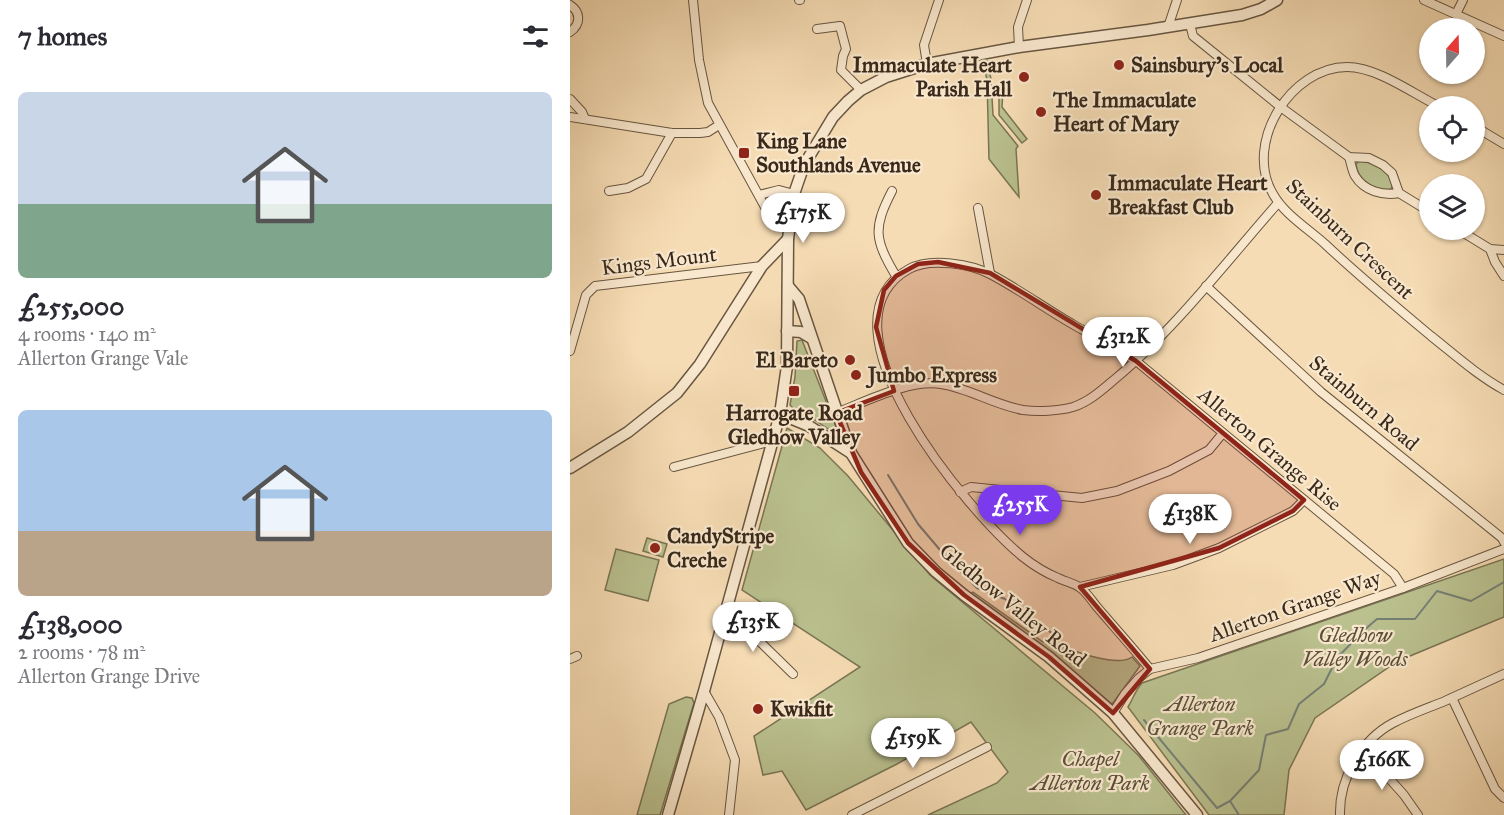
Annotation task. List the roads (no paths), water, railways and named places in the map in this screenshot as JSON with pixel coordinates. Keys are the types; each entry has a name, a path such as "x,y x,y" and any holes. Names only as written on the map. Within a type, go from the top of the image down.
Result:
{"street":[{"path":"693,0 699,60 708,103 765,207 774,218 789,221"},
{"path":"927,64 924,45 939,0"},
{"path":"1019,47 1018,27 1027,0"},
{"path":"1168,27 1177,0"},
{"path":"668,815 705,691 780,414 787,366 788,239 794,194 804,165 833,117 861,90 886,77 927,64 1019,47 1242,15 1262,9 1277,0"},
{"path":"1424,0 1504,36"},
{"path":"1456,14 1463,0"},
{"path":"570,5 576,9 579,20 578,25 570,32"},
{"path":"1190,24 1193,36 1281,108 1349,158 1356,177 1366,187 1383,194 1399,193 1419,205"},
{"path":"817,29 840,26 846,49 841,70 861,90"},
{"name":"Stainburn Crescent","path":"1419,96 1378,74 1350,67 1334,68 1314,75 1281,108 1266,136 1263,161 1266,178 1278,203 1399,310 1486,380 1504,390"},
{"path":"570,99 585,119"},
{"path":"570,117 672,133 708,132 720,125"},
{"path":"609,191 628,188 646,179 672,133"},
{"path":"1485,133 1504,144"},
{"path":"1349,158 1369,158 1383,165 1392,173 1399,193"},
{"path":"759,195 779,190 794,194"},
{"path":"892,190 880,214 878,229 885,258 896,276 884,291 878,309 876,327 894,391 930,451 960,492 990,525 1024,557 1056,578 1080,587 1150,669 1125,694 1113,713"},
{"path":"837,413 894,391 920,384 940,383 1024,410 1074,407 1097,394 1136,361 1206,286 1278,203"},
{"path":"978,208 990,273"},
{"path":"570,468 628,432 677,393 700,364 762,266 788,239"},
{"path":"1475,240 1490,249 1504,249"},
{"path":"1490,249 1504,276"},
{"name":"Allerton Grange Rise","path":"896,276 918,264 938,261 990,273 1136,361 1394,574 1403,588"},
{"name":"Kings Mount","path":"570,351 586,296 595,286 762,266"},
{"name":"Gledhow Valley Road","path":"788,286 799,299 851,453 908,543 936,572 1049,657 1113,713 1197,815"},
{"name":"Stainburn Road","path":"1206,286 1321,392 1503,538"},
{"path":"787,331 801,332 811,338"},
{"path":"780,414 809,426 851,453"},
{"path":"960,492 971,488 1082,498 1117,491 1169,471 1209,450 1223,434"},
{"path":"674,466 772,441"},
{"path":"1080,587 1173,565 1219,548 1293,511 1304,500"},
{"name":"Allerton Grange Way","path":"1150,669 1198,658 1403,588 1504,549"},
{"path":"725,617 751,633 793,674"},
{"path":"1340,815 1339,802 1349,772 1358,755 1374,737 1392,724 1504,674"},
{"path":"705,691 719,717 735,760 729,815"},
{"path":"1452,698 1495,789 1504,798"},
{"path":"852,815 987,747"},
{"path":"1358,755 1387,776 1418,815"}],"waterway":[{"path":"888,475 918,524 977,588 1005,599 1057,637"},
{"path":"1239,815 1230,801 1259,770 1266,735 1288,729 1299,704 1324,684 1337,658 1363,631 1377,619 1415,619 1437,591 1471,601 1504,582"},
{"path":"1144,720 1217,808 1230,801"}],"place":[{"name":"Sainsbury's Local","path":"1119,65"},
{"name":"Immaculate Heart Parish Hall","path":"1024,77"},
{"name":"The Immaculate Heart of Mary","path":"1041,112"},
{"name":"King Lane Southlands Avenue","path":"744,153"},
{"name":"Immaculate Heart Breakfast Club","path":"1096,195"},
{"name":"El Bareto","path":"850,360"},
{"name":"Jumbo Express","path":"856,375"},
{"name":"Harrogate Road Gledhow Valley","path":"794,391"},
{"name":"CandyStripe Creche","path":"655,548"},
{"name":"Kwikfit","path":"758,709"}],"park label":[{"name":"Gledhow Valley Woods","path":"1355,647"},
{"name":"Allerton Grange Park","path":"1200,716"},
{"name":"Chapel Allerton Park","path":"1090,771"}]}
